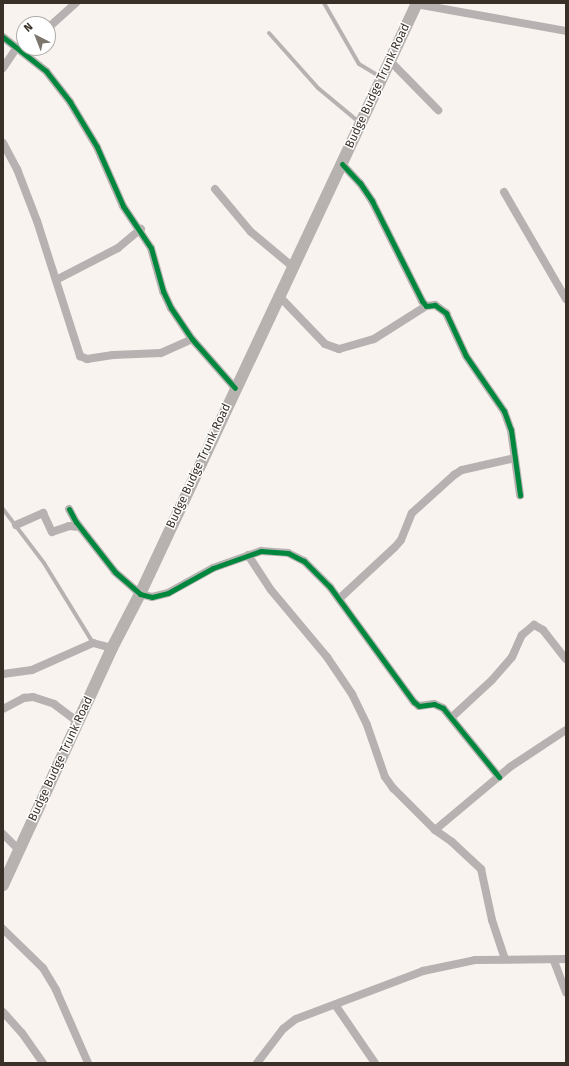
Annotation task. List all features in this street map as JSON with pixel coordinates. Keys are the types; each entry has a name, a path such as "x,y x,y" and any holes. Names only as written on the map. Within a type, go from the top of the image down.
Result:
{"main road":[{"name":"Budge Budge Trunk Road","path":"3,885 112,648 140,594 235,388 417,3"}],"street":[{"path":"56,21 76,3"},
{"path":"417,3 566,31"},
{"path":"3,37 16,46"},
{"path":"3,68 16,53"},
{"path":"28,56 46,71 67,97 97,147 123,206 141,229 152,248 163,291 171,308 192,339 235,388"},
{"path":"390,61 438,110"},
{"path":"3,143 26,193 56,280 76,349 87,359 113,355 161,353 192,339"},
{"path":"342,164 360,183 372,201 426,306"},
{"path":"215,189 251,232 293,267"},
{"path":"504,192 563,286 566,299"},
{"path":"56,280 118,248 141,229"},
{"path":"279,296 325,344 340,349 374,339 426,306 435,305 446,313 466,356 499,402 511,430 520,495"},
{"path":"339,599 395,547 401,540 412,512 454,475 462,470 515,458"},
{"path":"69,509 79,527 115,572 140,594 152,597 168,593 213,568 262,551 288,553 304,561 339,599 414,702 419,706 439,705 452,717 499,777"},
{"path":"16,525 43,512 52,532 69,526 79,527"},
{"path":"248,555 271,590 327,657 352,694 367,725 385,777 435,830 452,842 481,869 492,920 505,959"},
{"path":"452,717 492,680 512,657 528,628 538,626 566,659"},
{"path":"3,674 32,670 93,643 112,648"},
{"path":"3,709 24,698 38,698 54,704 78,722"},
{"path":"435,830 499,777 566,730"},
{"path":"3,834 19,850"},
{"path":"3,929 43,968 56,990 88,1063"},
{"path":"257,1063 282,1029 296,1019 336,1006 423,971 475,960 566,959"},
{"path":"554,960 566,993"},
{"path":"336,1006 375,1063"},
{"path":"3,1012 43,1063"}],"lane":[{"path":"324,3 359,64 382,78"},
{"path":"269,33 318,88 360,123"},
{"path":"3,509 44,563 93,643"}],"cycle path":[{"path":"3,37 46,71 70,102 97,147 123,206 151,248 163,291 171,308 192,339 235,388"},
{"path":"342,164 360,183 372,201 422,301 426,306 435,305 446,313 466,356 504,411 511,430 520,495"},
{"path":"69,509 76,522 115,572 140,594 152,597 168,593 213,568 261,551 288,553 304,561 330,587 414,702 419,706 434,704 443,708 499,777"}]}
